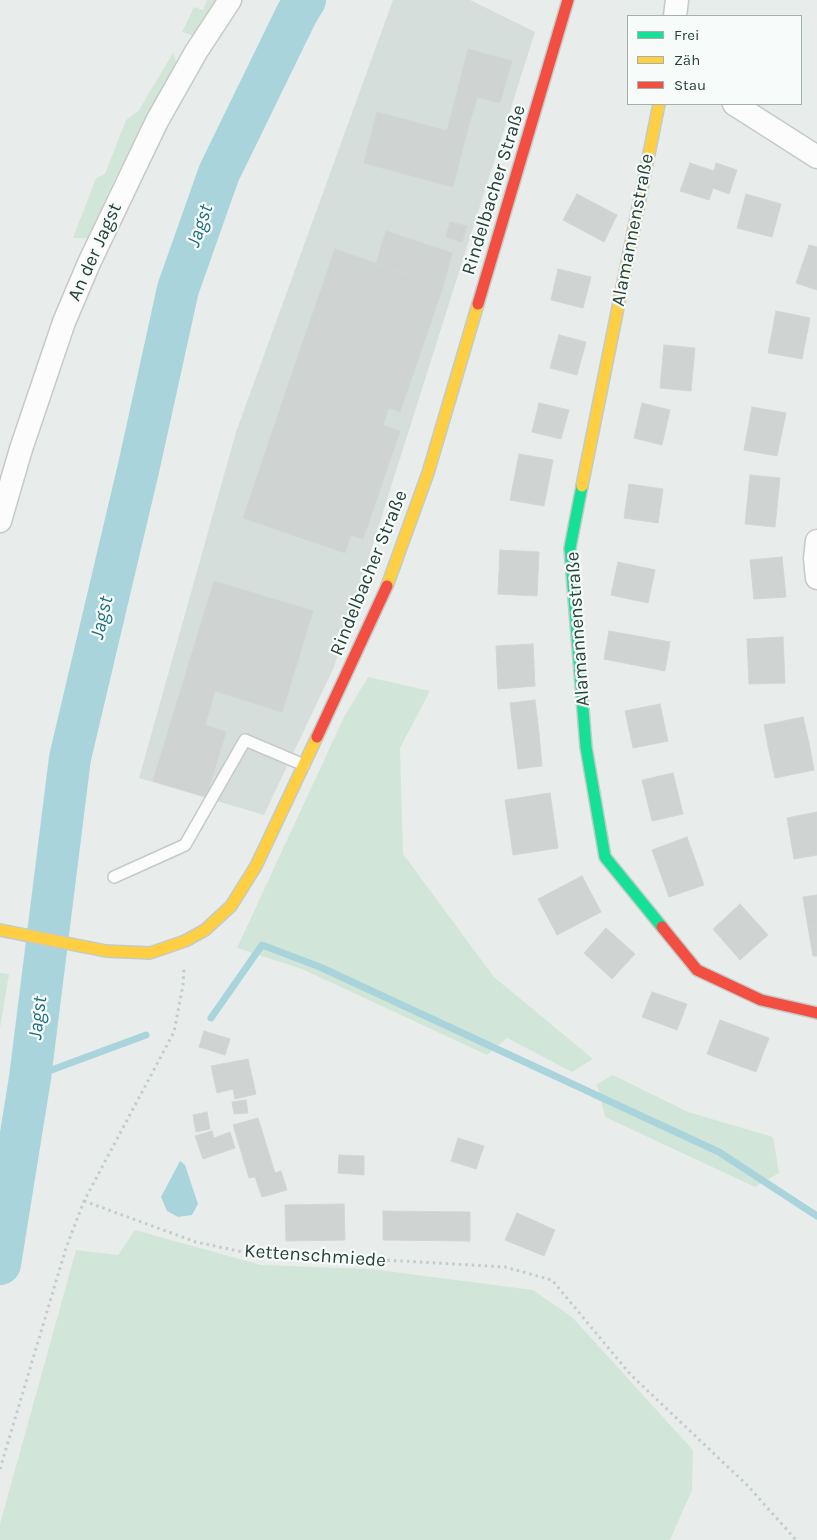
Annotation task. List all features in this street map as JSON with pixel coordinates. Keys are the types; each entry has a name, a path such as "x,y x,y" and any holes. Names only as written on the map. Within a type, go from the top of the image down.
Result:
{"street":[{"name":"An der Jagst","path":"0,521 21,449 61,331 89,263 157,121 196,52 230,0"},
{"name":"Rindelbacher Straße","path":"0,930 106,951 150,953 185,941 205,930 231,906 256,866 388,583 428,473 568,0"},
{"path":"675,15 678,0"},
{"name":"Alamannenstraße","path":"659,105 570,548 586,747 605,857 697,970 761,1000 817,1013"},
{"path":"736,105 817,157"},
{"path":"817,541 815,558 817,578"}],"lane":[{"path":"114,877 185,845 245,740 304,765"}],"path":[{"path":"0,1469 66,1248 84,1201 174,1032 183,984 185,941"},
{"name":"Kettenschmiede","path":"84,1201 196,1242 243,1252 282,1256 505,1267 552,1280 630,1374 747,1486 796,1540"}],"shaded area":[{"path":"393,0 470,0 535,32 334,667 264,815 139,778 236,432"}],"green space":[{"path":"207,0 216,0 194,36 182,32 194,7 203,10"},
{"path":"173,53 177,64 115,178 88,238 73,238 96,178 105,174 126,120 139,110"},
{"path":"368,677 430,691 400,748 403,854 494,977 593,1059 572,1072 507,1038 487,1055 302,969 237,948 344,717"},
{"path":"0,973 9,974 0,1028"},
{"path":"613,1075 688,1112 773,1137 779,1173 755,1187 605,1117 597,1084"},
{"path":"135,1230 261,1265 371,1269 533,1290 572,1317 693,1450 692,1490 670,1540 0,1540 0,1524 76,1250 118,1255"}],"water":[{"path":"180,1161 185,1165 198,1204 192,1215 178,1217 167,1211 161,1197"}],"building":[{"path":"468,49 512,61 500,103 477,97 466,136 447,131"},
{"path":"377,112 466,136 453,187 364,163"},
{"path":"690,163 714,171 716,163 737,170 729,194 713,188 709,200 680,191"},
{"path":"577,194 617,215 604,242 563,220"},
{"path":"746,194 781,204 772,237 737,228"},
{"path":"450,222 467,226 462,242 446,237"},
{"path":"386,231 452,253 443,287 376,264"},
{"path":"809,245 817,247 817,290 796,283"},
{"path":"335,249 443,287 400,412 389,408 383,425 286,391"},
{"path":"558,269 591,277 583,308 551,300"},
{"path":"776,311 810,318 802,359 768,353"},
{"path":"559,335 586,342 577,375 550,368"},
{"path":"664,345 695,348 691,391 660,388"},
{"path":"286,391 400,431 363,539 351,535 345,553 243,518"},
{"path":"539,403 569,410 561,439 532,432"},
{"path":"642,403 670,410 662,445 634,438"},
{"path":"752,407 786,413 777,456 744,450"},
{"path":"519,454 553,460 544,506 510,500"},
{"path":"750,475 780,478 775,527 745,524"},
{"path":"629,484 663,489 658,523 624,518"},
{"path":"500,550 539,552 537,596 498,594"},
{"path":"782,557 786,597 754,599 750,560"},
{"path":"618,562 655,570 648,603 611,595"},
{"path":"214,581 313,611 282,712 215,691 205,725 226,732 206,797 153,781"},
{"path":"609,631 670,642 665,671 604,659"},
{"path":"783,637 784,660 748,662 747,639"},
{"path":"533,644 535,686 498,689 496,646"},
{"path":"784,660 785,683 749,684 748,662"},
{"path":"535,700 539,733 514,736 510,703"},
{"path":"660,704 668,741 633,748 625,711"},
{"path":"803,717 809,743 769,751 764,725"},
{"path":"539,733 542,766 518,769 514,736"},
{"path":"809,743 814,770 775,778 769,751"},
{"path":"673,773 683,814 652,821 642,780"},
{"path":"550,793 554,820 509,827 505,800"},
{"path":"817,812 817,855 794,859 787,818"},
{"path":"554,820 558,848 513,855 509,827"},
{"path":"687,837 704,885 669,897 652,850"},
{"path":"582,876 601,912 557,935 538,899"},
{"path":"817,895 817,925 808,927 803,897"},
{"path":"740,904 768,935 740,960 713,929"},
{"path":"817,925 817,956 813,956 808,927"},
{"path":"606,928 635,954 612,979 584,953"},
{"path":"652,992 687,1004 677,1030 642,1017"},
{"path":"720,1020 769,1038 756,1072 707,1054"},
{"path":"204,1031 230,1039 225,1055 199,1047"},
{"path":"248,1059 256,1094 235,1099 233,1089 217,1093 211,1066"},
{"path":"246,1100 248,1113 234,1114 232,1102"},
{"path":"207,1112 210,1129 196,1132 193,1115"},
{"path":"258,1118 275,1173 281,1171 287,1190 262,1197 255,1177 249,1178 233,1125"},
{"path":"212,1131 214,1138 230,1132 235,1148 203,1159 195,1136"},
{"path":"458,1138 484,1146 476,1169 451,1161"},
{"path":"339,1155 364,1156 364,1175 338,1173"},
{"path":"344,1204 345,1240 286,1241 285,1205"},
{"path":"383,1211 470,1212 470,1241 383,1240"},
{"path":"517,1213 555,1230 544,1256 505,1240"}],"waterway":[{"name":"Jagst","path":"0,1264 30,1078 70,758 139,466 178,289 219,173 305,0"},
{"path":"211,1018 262,945 320,967 719,1152 817,1216"},
{"path":"30,1078 146,1035"}],"traffic: fast":[{"path":"582,486 570,548 586,747 605,857 662,927"}],"traffic: slow":[{"path":"582,486 659,105"},
{"path":"387,586 428,473 478,304"},
{"path":"0,930 106,951 150,953 185,941 205,930 231,906 256,866 317,737"}],"traffic: jam":[{"path":"478,304 568,0"},
{"path":"317,737 387,586"},
{"path":"662,927 697,970 761,1000 817,1013"}]}
